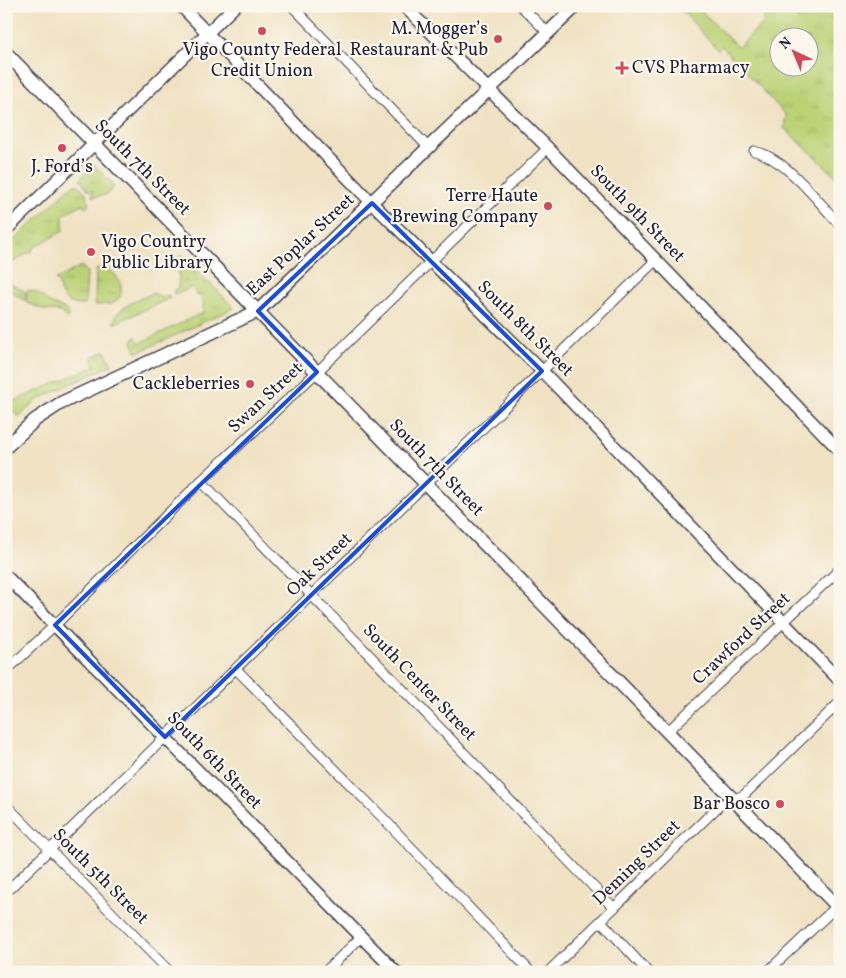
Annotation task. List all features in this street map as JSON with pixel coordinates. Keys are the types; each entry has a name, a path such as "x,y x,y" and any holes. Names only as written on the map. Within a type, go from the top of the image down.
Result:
{"main road":[{"name":"East Poplar Street","path":"6,447 35,420 61,403 258,311 576,6"},
{"name":"South 7th Street","path":"6,53 838,908"}],"street":[{"name":"South 8th Street","path":"181,6 372,203 542,371 840,681"},
{"path":"6,230 235,6"},
{"path":"292,6 428,148"},
{"name":"South 9th Street","path":"404,6 548,148 840,451"},
{"path":"521,6 548,34"},
{"name":"Swan Street","path":"6,671 548,148"},
{"path":"754,152 775,161 794,177 840,225"},
{"name":"Oak Street","path":"6,892 656,260"},
{"name":"South Center Street","path":"201,481 614,908"},
{"name":"Crawford Street","path":"667,732 840,569"},
{"name":"South 6th Street","path":"6,576 396,972"},
{"path":"236,669 531,972"},
{"name":"Deming Street","path":"548,972 720,805 744,795 840,702"},
{"name":"South 5th Street","path":"6,805 170,972"},
{"path":"767,972 838,908"},
{"path":"601,921 648,972"},
{"path":"325,972 361,937"}],"highlighted area":[{"path":"372,203 542,371 165,737 55,625 317,372 258,311"}],"green space":[{"path":"678,6 696,6 738,47 765,21 762,19 774,6 840,6 840,180 784,128 786,115 722,46 718,50"},
{"path":"93,164 114,185 112,190 105,195 92,197 93,191 88,190 80,179"},
{"path":"73,185 79,185 86,193 89,205 87,208 82,204 63,215 63,231 10,264 9,283 26,292 25,301 6,288 6,248"},
{"path":"181,254 207,280 203,282 204,284 209,282 234,308 137,353 132,342 135,337 140,343 204,312 202,308 204,305 200,295 197,296 192,287 175,295 173,291 178,288 179,271 188,268 193,272 194,283 197,282 193,270 189,266 182,264 179,259"},
{"path":"81,266 87,271 85,305 70,303 66,300 61,293 59,283 55,280"},
{"path":"104,266 118,278 121,287 120,297 112,304 95,305 96,270"},
{"path":"27,291 40,294 48,302 66,310 69,318 67,319 61,312 45,310 27,303"},
{"path":"153,293 162,297 168,295 170,298 114,324 115,318 123,308"},
{"path":"105,351 112,365 37,400 19,417 6,405 6,398 9,396 12,402 95,366 92,357"}],"place":[{"name":"Vigo County Federal Credit Union","path":"262,31"},
{"name":"M. Mogger’s Restaurant & Pub","path":"498,39"},
{"name":"CVS Pharmacy","path":"622,68"},
{"name":"J. Ford’s","path":"62,148"},
{"name":"Terre Haute Brewing Company","path":"548,206"},
{"name":"Vigo Country Public Library","path":"91,252"},
{"name":"Cackleberries","path":"250,384"},
{"name":"Bar Bosco","path":"780,804"}]}
